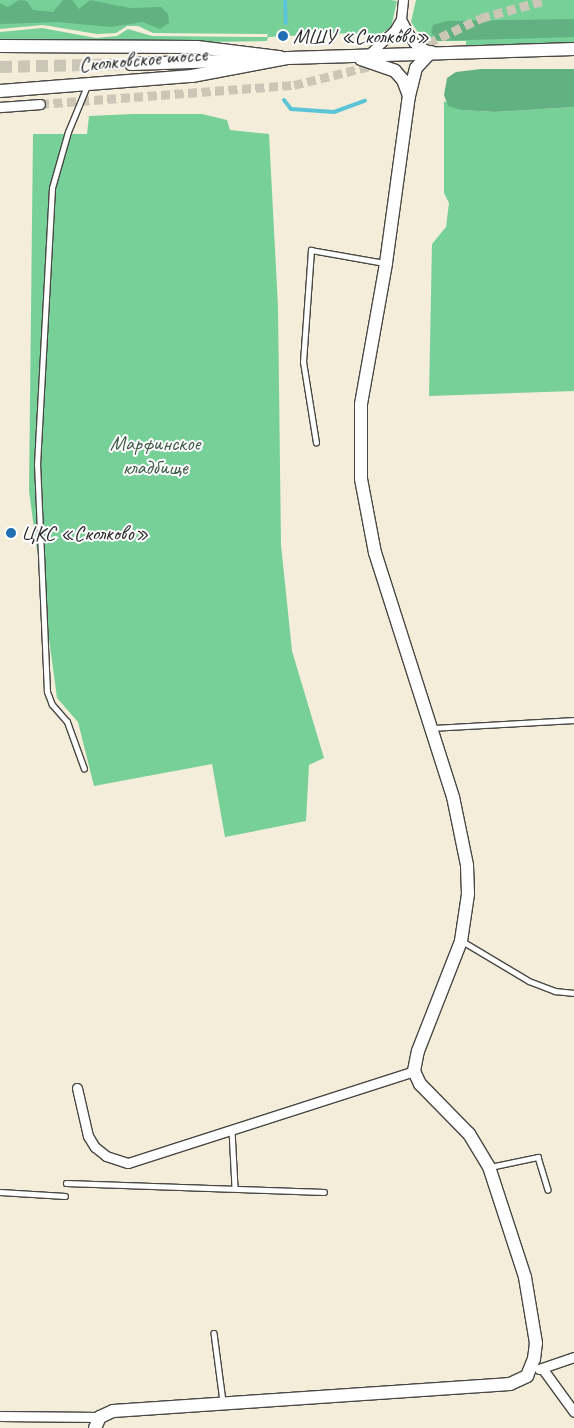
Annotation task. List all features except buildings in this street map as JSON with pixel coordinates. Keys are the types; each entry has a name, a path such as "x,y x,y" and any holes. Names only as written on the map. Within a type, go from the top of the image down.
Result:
{"street":[{"path":"368,55 394,31 401,19 403,0"},
{"path":"401,19 414,43 431,52 416,68 409,96 386,263 361,404 360,479 375,553 453,796 465,847 468,894 461,940 418,1051 414,1071 420,1084 469,1134 489,1167 525,1277 536,1343 537,1369 574,1412"},
{"name":"Сколковское шоссе","path":"0,46 197,47 288,58 574,49"},
{"path":"349,56 395,71 403,80 409,96"},
{"path":"131,64 288,58"},
{"name":"Сколковское шоссе","path":"0,91 88,85 232,71 288,58"},
{"path":"0,107 40,104"},
{"path":"77,1088 88,1136 95,1148 117,1161 138,1162 414,1071"},
{"path":"0,1416 98,1422 113,1411 223,1405 503,1384 521,1380 537,1369 574,1357"}],"lane":[{"path":"84,769 67,722 52,704 47,692 37,465 52,188 68,132 88,85"},
{"path":"316,443 303,362 311,250 386,263"},
{"path":"431,728 574,720"},
{"path":"461,940 529,981 554,991 574,993"},
{"path":"232,1130 235,1188"},
{"path":"489,1167 538,1156 548,1190"},
{"path":"66,1183 324,1192"},
{"path":"0,1192 65,1196"},
{"path":"214,1333 223,1405"}],"green space":[{"path":"0,0 397,1 391,28 372,38 351,33 268,37 267,41 198,42 0,40 0,32 42,28 96,38 117,36 128,29 152,36 267,37 268,34 153,33 138,26 127,26 116,33 97,34 43,25 0,29"},
{"path":"19,0 27,1 33,10 53,12 63,0 72,0 79,9 90,0 130,8 161,7 168,14 169,23 160,29 143,22 111,27 57,22 0,24 0,3 8,7"},
{"path":"416,0 574,0 574,43 466,46 466,41 424,41 411,22"},
{"path":"574,19 574,37 436,41 431,31 433,25 446,21"},
{"path":"481,69 574,69 574,107 495,112 461,110 448,106 444,95 447,78 456,72"},
{"path":"444,101 461,110 495,112 574,107 574,391 429,396 432,244 446,227 449,203 444,193"},
{"name":"Марфинское кладбище","path":"202,114 227,120 230,130 269,134 278,307 281,545 292,651 324,758 309,765 306,821 225,837 212,764 94,786 78,722 57,698 29,491 33,134 87,134 89,116"}],"waterway":[{"path":"285,0 286,23"},
{"path":"284,100 291,109 334,112 365,101"}],"tunnel":[{"path":"416,49 481,18 546,0"},
{"path":"0,67 131,64"},
{"path":"40,104 294,85 379,64"}],"place":[{"name":"МШУ «Сколково»","path":"283,36"},
{"name":"ЦКС «Сколково»","path":"11,533"}]}
